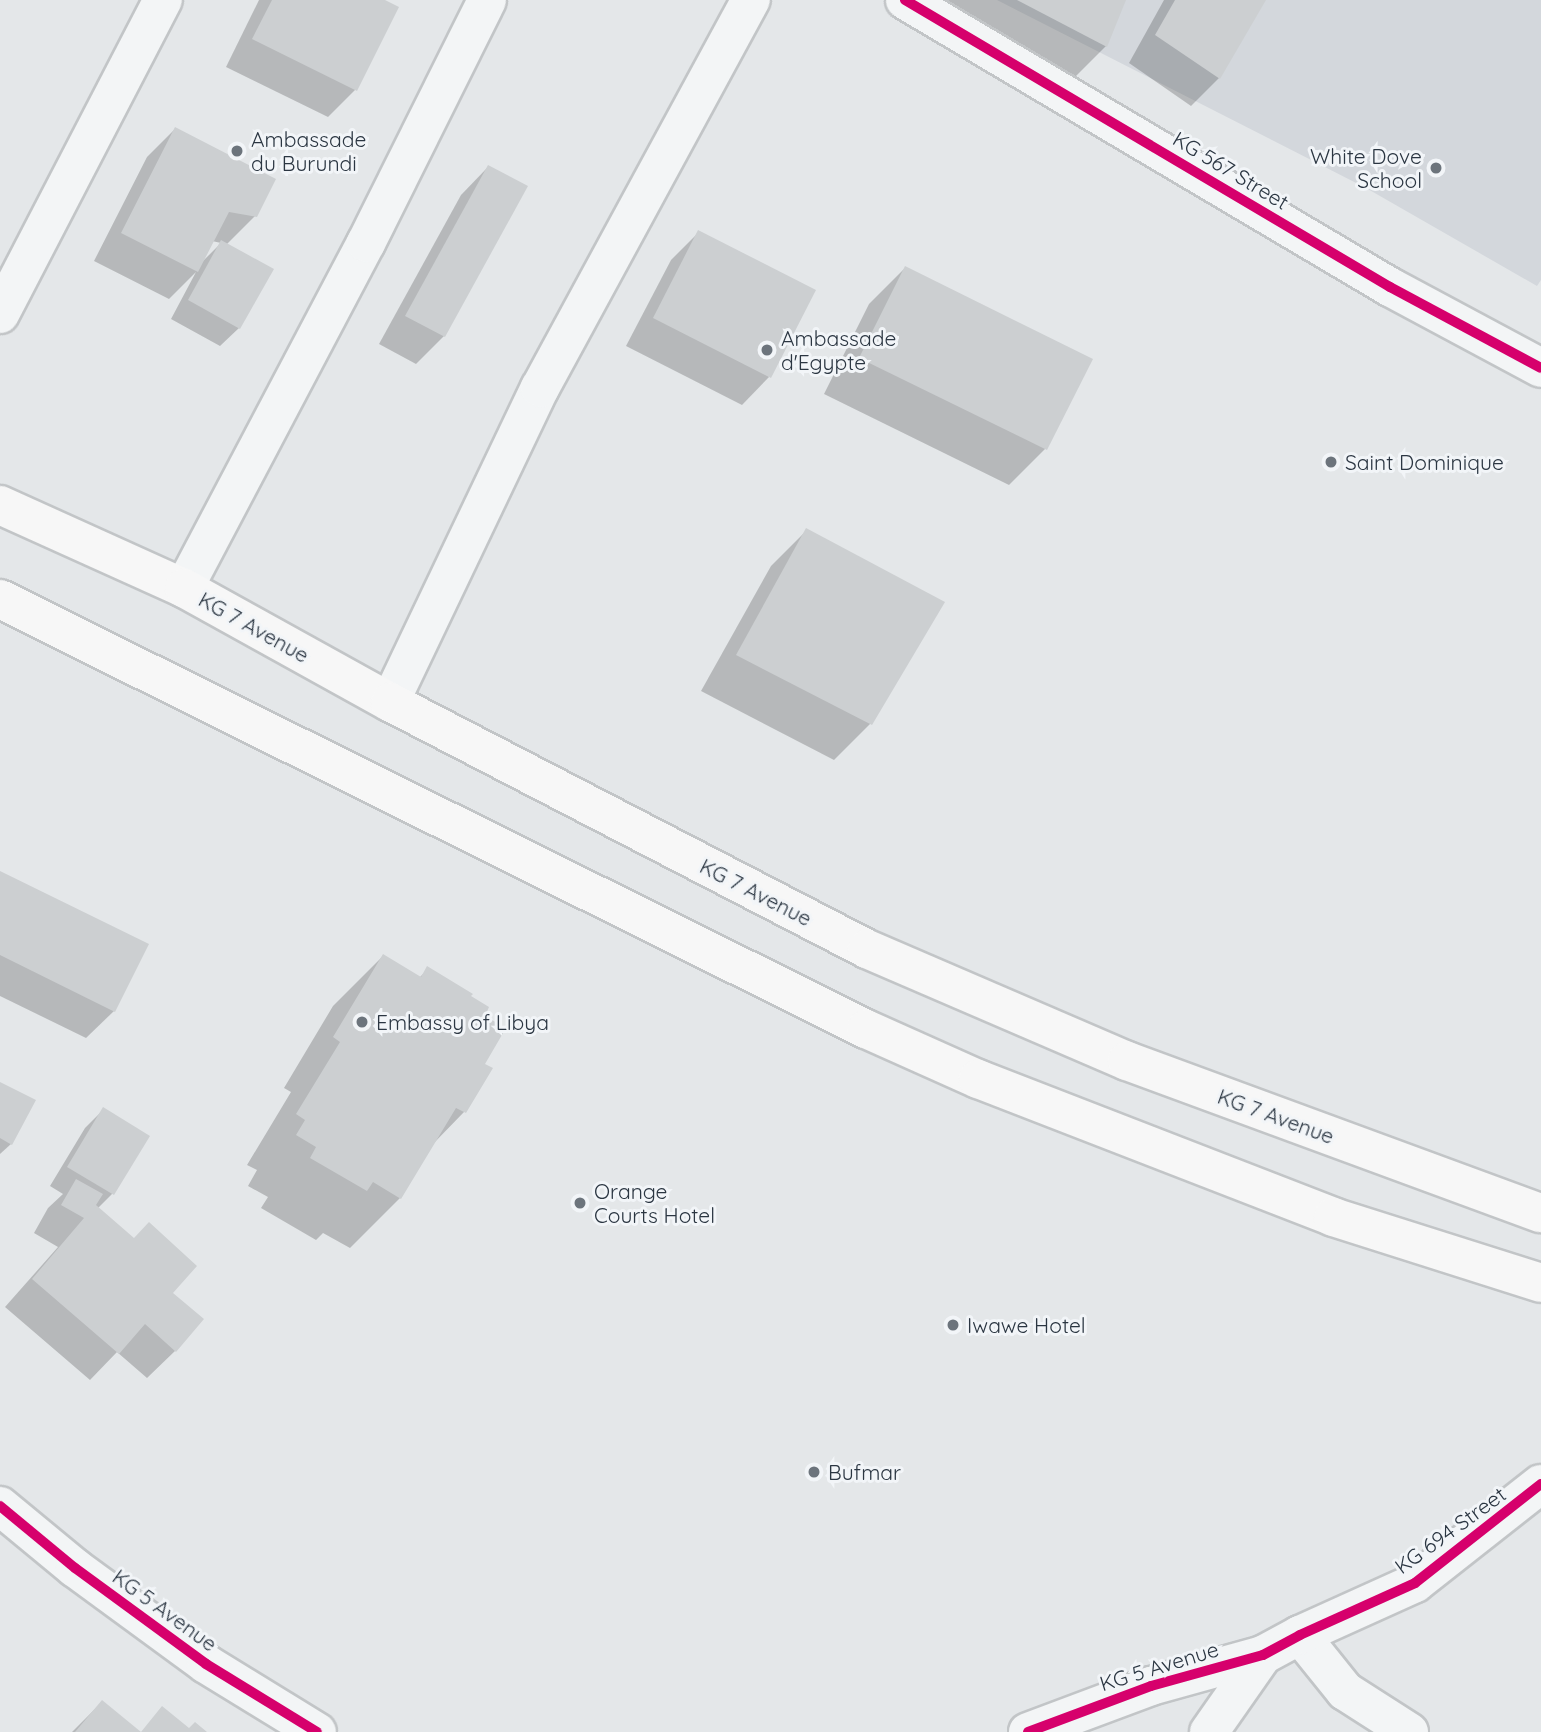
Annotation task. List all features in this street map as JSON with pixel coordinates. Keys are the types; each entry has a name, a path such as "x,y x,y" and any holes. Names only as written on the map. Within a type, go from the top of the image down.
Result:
{"main road":[{"name":"KG 7 Avenue","path":"0,505 184,587 390,702 867,949 1128,1061 1541,1213"},
{"path":"0,599 891,1040 978,1079 1334,1217 1541,1283"}],"street":[{"path":"0,314 163,0"},
{"path":"184,587 366,243 487,0"},
{"path":"390,702 540,388 751,0"},
{"name":"KG 567 Street","path":"905,0 1390,287 1541,368"},
{"name":"KG 694 Street","path":"1300,1634 1415,1583 1541,1484"},
{"name":"KG 5 Avenue","path":"0,1506 75,1568 206,1664 317,1732"},
{"path":"1300,1634 1345,1691 1409,1732"},
{"name":"KG 5 Avenue","path":"1027,1732 1151,1686 1263,1655 1300,1634"},
{"path":"1209,1732 1263,1655"}],"shaded area":[{"name":"White Dove School","path":"997,0 1541,0 1541,280 1537,286 1366,188"}],"building":[{"path":"272,0 385,0 399,7 357,91 252,39"},
{"path":"1017,0 1126,0 1107,47"},
{"path":"1175,0 1266,0 1220,79 1155,35"},
{"path":"175,127 276,179 257,217 229,212 198,272 121,233"},
{"path":"488,165 528,186 445,337 405,316"},
{"path":"698,230 816,290 771,378 653,318"},
{"path":"221,240 274,269 240,329 188,300"},
{"path":"905,266 1093,359 1047,450 859,358"},
{"path":"806,528 945,602 872,725 736,655"},
{"path":"0,871 149,944 115,1012 0,955"},
{"path":"383,954 421,977 427,966 473,994 471,996 489,1007 485,1016 506,1028 485,1064 493,1068 466,1113 456,1108 401,1199 373,1182 367,1191 310,1158 316,1147 296,1135 305,1120 296,1114 340,1042 333,1037"},
{"path":"0,1082 36,1100 12,1145 0,1138"},
{"path":"103,1107 150,1136 114,1195 67,1167"},
{"path":"76,1179 103,1194 96,1205 134,1238 149,1222 197,1266 173,1293 204,1319 176,1352 145,1324 119,1354 32,1279 84,1218 61,1205"},
{"path":"102,1700 141,1732 75,1732"},
{"path":"162,1706 189,1728 195,1722 207,1732 141,1732"}],"cycle path":[{"path":"905,0 1390,287 1541,368"},
{"path":"1028,1732 1151,1686 1263,1655 1300,1635 1415,1583 1541,1484"},
{"path":"0,1506 75,1568 206,1664 317,1732"}],"place":[{"name":"Ambassade du Burundi","path":"237,151"},
{"name":"White Dove School","path":"1436,168"},
{"name":"Ambassade d'Egypte","path":"767,350"},
{"name":"Saint Dominique","path":"1331,462"},
{"name":"Embassy of Libya","path":"362,1022"},
{"name":"Orange Courts Hotel","path":"580,1203"},
{"name":"Iwawe Hotel","path":"953,1325"},
{"name":"Bufmar","path":"814,1472"}]}
